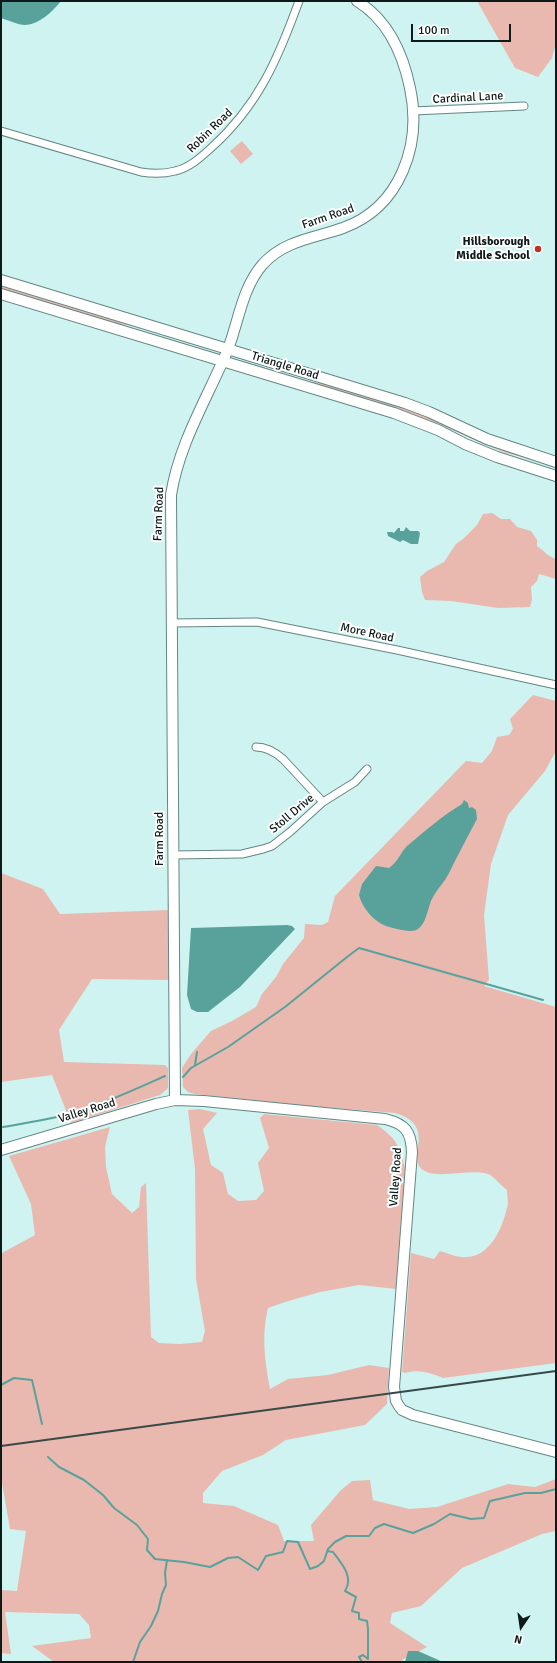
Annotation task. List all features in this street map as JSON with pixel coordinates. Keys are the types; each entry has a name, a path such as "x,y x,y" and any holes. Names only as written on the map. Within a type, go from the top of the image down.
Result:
{"street":[{"name":"Robin Road","path":"1,131 141,172 162,173 176,171 196,161 247,111 268,78 285,41 300,1"},
{"name":"Farm Road","path":"175,1100 171,622 171,495 173,478 176,467 228,348 249,285 253,278 270,257 286,246 300,240 342,228 359,221 374,211 392,193 407,164 412,136 412,111 411,93 406,71 395,43 385,27 374,14 357,1"},
{"name":"Cardinal Lane","path":"412,111 524,106"},
{"name":"Triangle Road","path":"1,280 405,403 429,412 487,439 556,462"},
{"name":"Triangle Road","path":"1,294 222,360 416,421 490,455 556,476"},
{"name":"More Road","path":"171,622 257,622 556,685"},
{"path":"256,747 263,747 276,752 323,802"},
{"name":"Stoll Drive","path":"173,855 242,854 272,846 323,802 354,782 367,769"},
{"name":"Valley Road","path":"1,1150 143,1107 175,1100 204,1101 395,1121 404,1127 409,1135 412,1152 396,1351 394,1387 396,1401 402,1410 413,1415 556,1452"}],"shaded area":[{"path":"477,1 556,1 556,43 552,58 538,77 515,68"},
{"path":"242,141 253,154 241,164 230,151"},
{"path":"1,284 202,346 133,326 107,322 1,290"},
{"path":"243,361 311,382 332,384 408,408 531,459 506,453 439,424 255,367"},
{"path":"492,513 501,519 510,519 517,527 531,531 537,540 537,546 556,559 556,579 539,574 537,581 531,587 532,599 530,607 498,608 451,601 425,600 422,592 420,577 427,571 444,562 456,544 477,525 483,514"},
{"path":"533,695 556,701 556,751 545,771 508,815 491,864 484,915 489,980 484,986 556,1007 556,1363 443,1378 429,1373 405,1373 402,1372 411,1253 434,1259 440,1251 460,1257 467,1257 482,1252 494,1240 502,1224 508,1206 507,1190 488,1174 473,1172 437,1174 429,1173 423,1170 419,1165 419,1142 415,1125 408,1118 395,1113 195,1094 188,1092 183,1087 182,1068 191,1054 211,1031 256,1007 262,994 304,938 305,924 322,925 328,922 335,896 466,761 482,763 492,751 497,737 509,735 513,729 510,719"},
{"path":"1,873 43,889 60,914 168,910 169,980 92,979 59,1030 64,1062 165,1065 168,1068 168,1088 160,1095 71,1123 52,1075 1,1082"},
{"path":"200,1109 217,1113 203,1129 211,1165 223,1173 228,1194 238,1201 256,1200 264,1191 258,1163 269,1148 260,1118 264,1114 377,1125 389,1134 396,1143 405,1168 396,1289 359,1285 320,1292 268,1308 264,1338 265,1359 270,1389 288,1379 328,1375 369,1365 389,1368 387,1404 365,1425 286,1440 263,1455 222,1471 203,1493 203,1503 234,1506 278,1525 284,1541 314,1541 311,1525 341,1490 352,1481 370,1480 373,1500 409,1509 437,1507 508,1484 535,1487 556,1479 556,1531 542,1534 462,1568 421,1606 392,1613 390,1623 427,1647 402,1660 405,1662 54,1662 32,1646 91,1638 89,1625 79,1614 5,1612 11,1654 1,1653 1,1590 17,1591 26,1531 10,1529 1,1477 1,1256 2,1253 35,1235 31,1204 9,1156 110,1127 105,1147 106,1167 112,1194 132,1213 139,1207 141,1187 146,1183 151,1337 159,1343 180,1344 202,1342 205,1331 196,1279 195,1169 188,1110"}],"water":[{"path":"1,1 61,1 41,20 22,25 1,18"},
{"path":"406,527 410,531 418,531 420,533 418,544 411,544 403,540 400,542 388,536 387,532 394,533 398,528 400,528 400,531 404,531"},
{"path":"464,800 468,803 469,808 472,807 476,810 477,819 447,877 432,899 421,927 415,930 407,931 381,924 365,909 360,900 359,895 362,884 376,866 389,868 395,863 407,846 462,804"},
{"path":"292,926 295,929 240,987 208,1012 197,1012 191,1009 187,995 191,928"},
{"path":"408,1651 418,1651 443,1662 405,1662"}],"waterway":[{"path":"183,1077 191,1068 228,1047 285,1007 359,948 543,1000"},
{"path":"195,1065 197,1052"},
{"path":"3,1127 49,1119 76,1112 110,1100 165,1076"},
{"path":"1,1385 14,1378 32,1380 42,1424"},
{"path":"48,1457 59,1467 84,1480 103,1495 114,1508 137,1525 148,1539 147,1550 155,1559 184,1562 210,1567 228,1558 238,1557 258,1570 266,1556 283,1552 287,1541 298,1542 310,1569 318,1566 324,1561 328,1549 335,1542 346,1536 369,1536 375,1528 384,1524 413,1533 434,1524 450,1514 471,1519 484,1518 490,1501 525,1493 541,1493 556,1489"},
{"path":"327,1551 333,1552 346,1571 348,1581 345,1591 356,1597 352,1611 359,1613 359,1619 367,1621 368,1659 363,1655 359,1657 362,1662"},
{"path":"133,1662 140,1642 151,1626 158,1611 166,1585 165,1573 167,1560"}],"railway":[{"path":"1,1446 556,1371"}],"place":[{"name":"Hillsborough Middle School","path":"538,249"}]}
